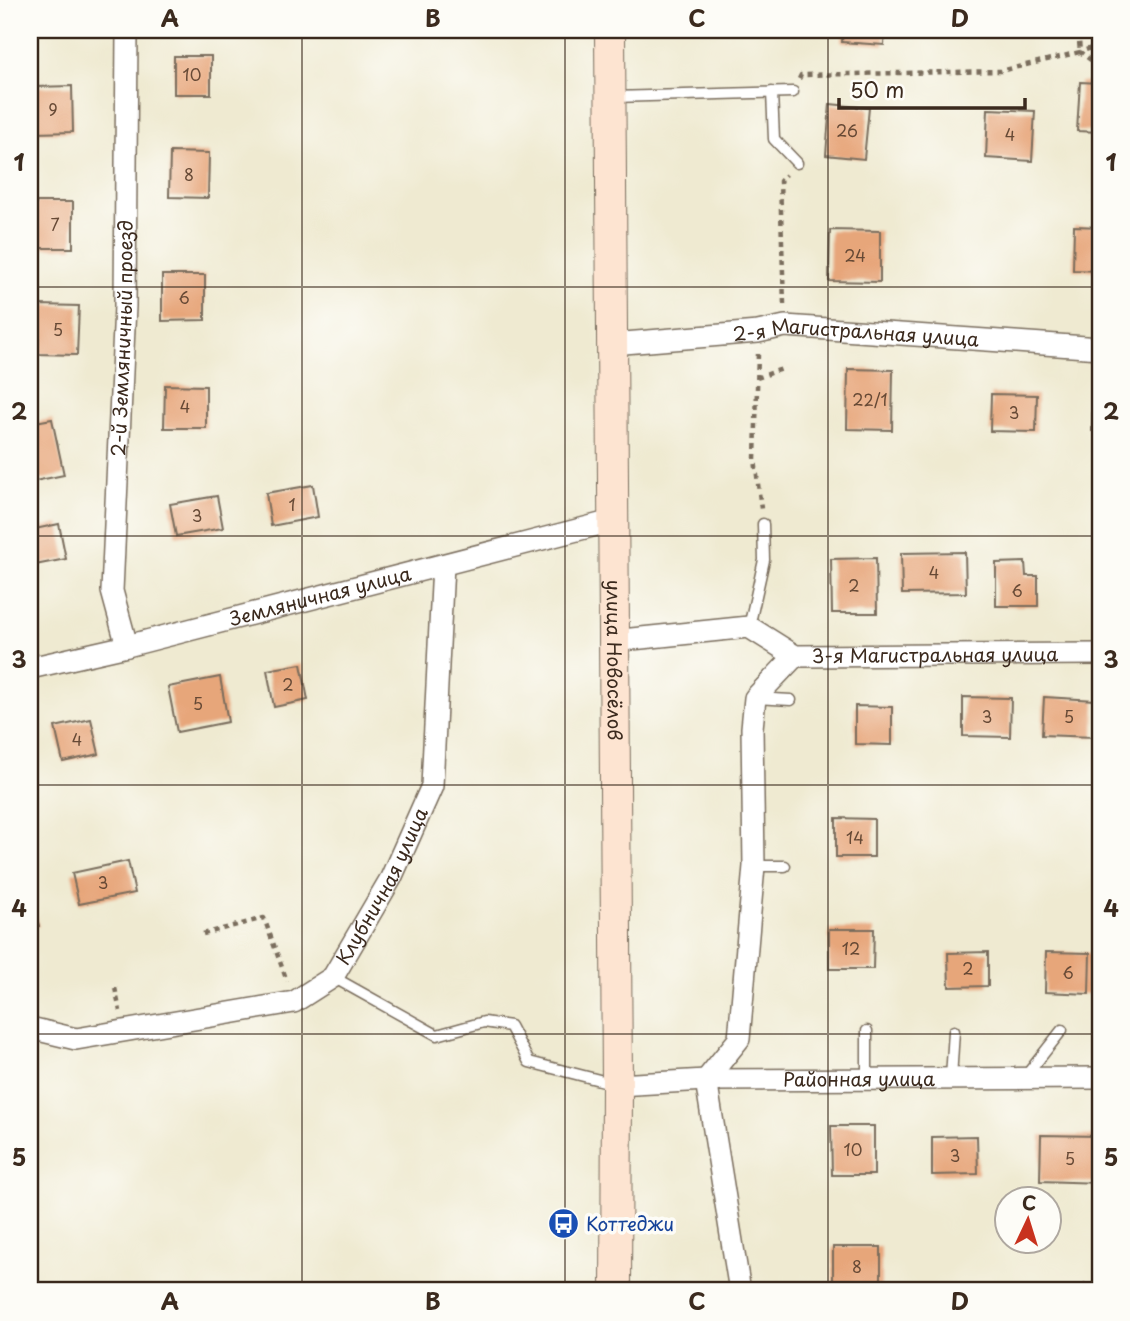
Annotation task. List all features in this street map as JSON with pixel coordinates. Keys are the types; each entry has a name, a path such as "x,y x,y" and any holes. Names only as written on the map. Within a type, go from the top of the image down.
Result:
{"street":[{"name":"2-й Земляничный проезд","path":"127,30 125,306 112,591 127,646"},
{"name":"улица Новосёлов","path":"610,30 616,1291"},
{"name":"2-я Магистральная улица","path":"612,344 758,332 785,326 1100,348"},
{"name":"Земляничная улица","path":"30,668 127,646 612,521"},
{"name":"Клубничная улица","path":"30,1028 76,1039 294,1002 333,977 391,878 432,786 443,565"},
{"path":"612,641 749,626"},
{"name":"3-я Магистральная улица","path":"749,626 795,656 1100,654"},
{"path":"740,1291 706,1080 739,1039 754,866 752,728 755,698 795,656"},
{"name":"Районная улица","path":"617,1085 706,1080 1100,1078"}],"lane":[{"path":"772,92 774,139 797,163"},
{"path":"609,97 793,92"},
{"path":"749,626 764,560 763,524"},
{"path":"755,698 791,700"},
{"path":"754,866 785,866"},
{"path":"333,977 437,1035 484,1021 510,1026 529,1062 617,1085"},
{"path":"1025,1078 1062,1030"},
{"path":"867,1031 867,1079"},
{"path":"951,1078 954,1031"}],"path":[{"path":"1078,30 1080,52 1100,67"},
{"path":"793,92 801,75 1001,71 1100,45"},
{"path":"785,326 780,181 797,163"},
{"path":"758,332 755,459 763,524"},
{"path":"757,378 782,369"},
{"path":"203,934 264,918 294,1002"}],"building":[{"path":"843,30 885,30 884,45 842,42"},
{"path":"174,56 211,56 211,94 174,94"},
{"path":"1080,82 1100,83 1100,132 1077,131"},
{"path":"72,86 73,132 35,133 34,87"},
{"path":"830,104 869,108 864,159 826,155"},
{"path":"988,109 1035,111 1032,161 986,158"},
{"path":"170,152 209,153 208,198 169,197"},
{"path":"36,202 73,202 73,248 36,248"},
{"path":"1074,226 1100,227 1100,271 1073,270"},
{"path":"830,230 880,231 880,282 829,281"},
{"path":"162,275 205,275 205,320 162,321"},
{"path":"39,305 79,306 77,355 38,354"},
{"path":"848,369 893,370 892,430 847,429"},
{"path":"165,385 206,386 206,428 164,428"},
{"path":"991,394 1037,395 1036,432 990,431"},
{"path":"1093,400 1100,400 1100,431 1092,431"},
{"path":"52,419 64,475 30,482 30,423"},
{"path":"313,485 318,517 271,526 266,493"},
{"path":"217,496 223,528 176,536 170,504"},
{"path":"59,524 66,559 30,566 30,530"},
{"path":"965,552 966,593 902,594 901,553"},
{"path":"876,558 877,613 832,613 831,559"},
{"path":"1025,562 1026,576 1038,576 1038,606 996,606 996,563"},
{"path":"301,664 308,700 274,707 267,670"},
{"path":"220,677 228,722 177,732 168,687"},
{"path":"963,697 1011,698 1010,737 963,736"},
{"path":"1044,697 1095,700 1094,737 1042,735"},
{"path":"855,706 892,707 892,745 855,744"},
{"path":"91,719 99,754 63,762 55,727"},
{"path":"836,818 874,819 874,857 836,857"},
{"path":"128,861 135,893 79,904 72,873"},
{"path":"30,890 39,926 30,928"},
{"path":"829,929 874,929 873,969 829,969"},
{"path":"988,952 988,986 949,987 948,953"},
{"path":"1046,952 1090,953 1089,994 1045,992"},
{"path":"831,1126 874,1126 874,1175 832,1175"},
{"path":"1041,1135 1100,1136 1100,1183 1040,1181"},
{"path":"977,1136 978,1174 932,1175 932,1137"},
{"path":"833,1247 881,1247 881,1286 833,1286"},
{"path":"1085,1284 1100,1285 1100,1291 1085,1291"}],"place":[{"name":"Коттеджи","path":"563,1224"}]}
